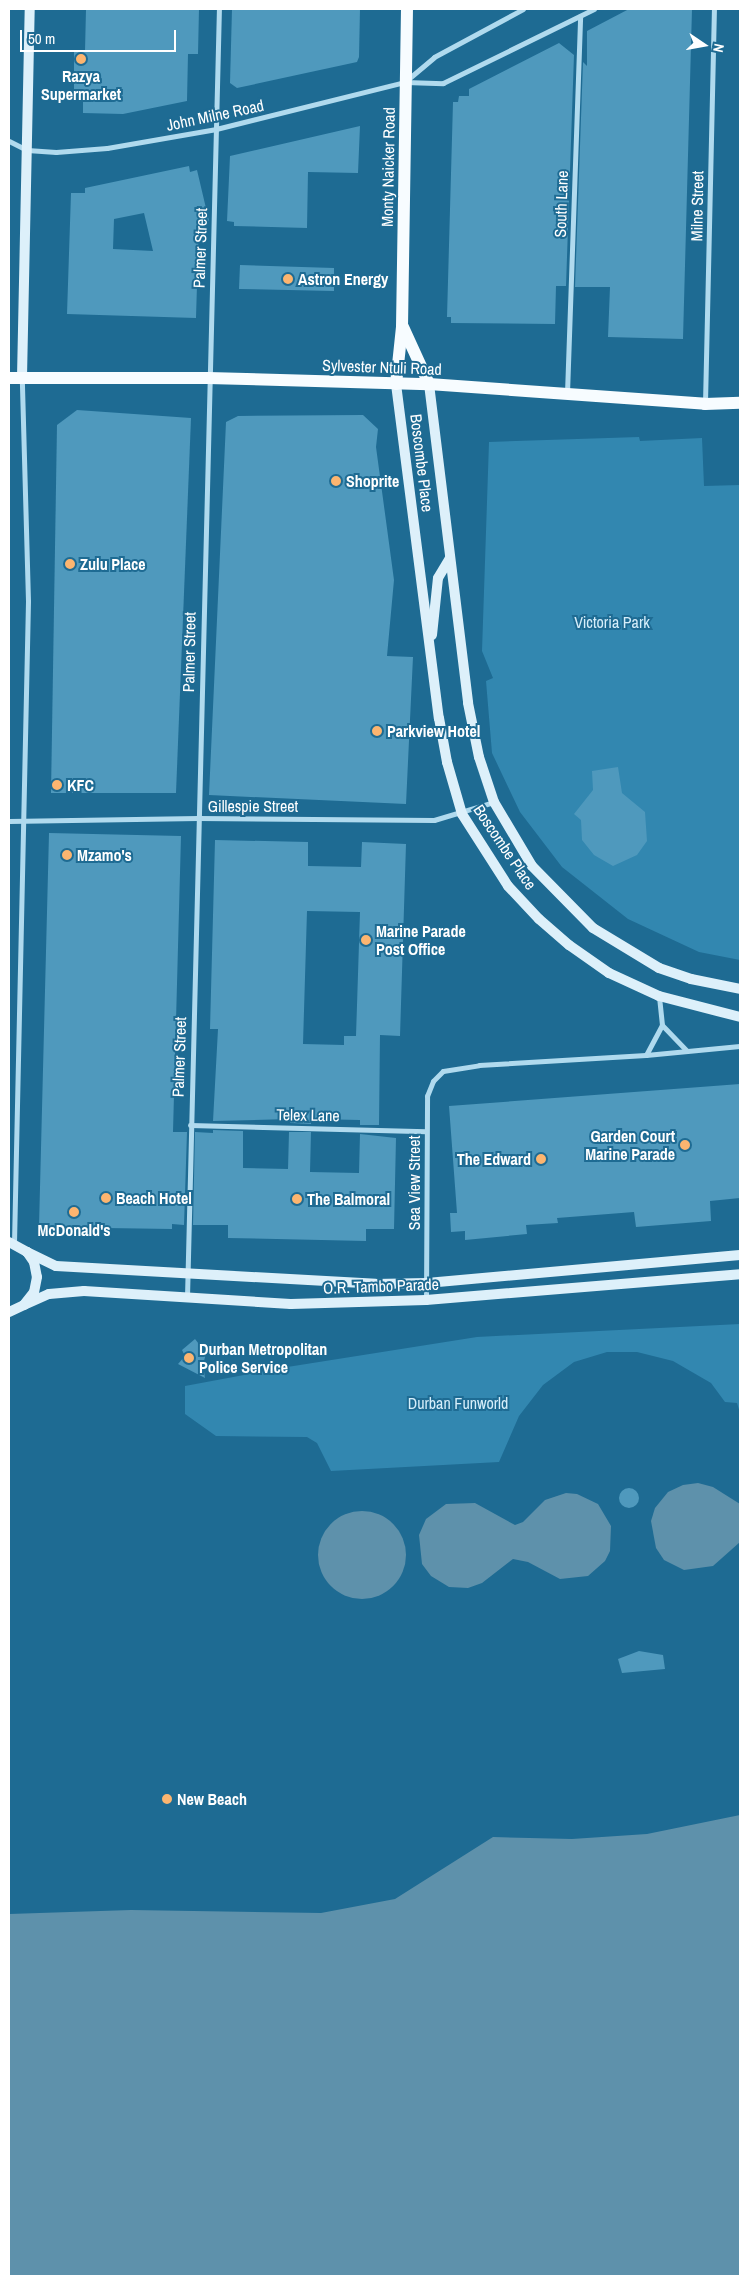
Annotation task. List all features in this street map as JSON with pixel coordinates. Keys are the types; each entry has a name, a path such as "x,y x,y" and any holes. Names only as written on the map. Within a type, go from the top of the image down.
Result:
{"main road":[{"path":"15,378 27,150 30,9"},
{"name":"Monty Naicker Road","path":"396,384 402,326 407,9"},
{"name":"Monty Naicker Road","path":"402,326 429,384"},
{"name":"Sylvester Ntuli Road","path":"15,378 208,378 429,384 705,404 740,403"},
{"name":"Boscombe Place","path":"396,384 447,762 462,814 508,886 538,919 609,973 659,996 740,1017"},
{"name":"Boscombe Place","path":"429,384 468,704 479,757 494,802 532,866 593,928 659,968 690,978 740,989"},
{"path":"430,643 438,578 450,558"},
{"name":"O.R. Tambo Parade","path":"12,1242 27,1252 56,1266 375,1284 427,1283 740,1255"},
{"path":"24,1306 34,1292 37,1277 34,1262 27,1252"},
{"name":"O.R. Tambo Parade","path":"9,1312 49,1294 84,1291 290,1304 426,1300 740,1274"}],"street":[{"name":"Palmer Street","path":"187,1297 208,378 219,9"},
{"name":"John Milne Road","path":"405,82 434,57 523,9"},
{"name":"John Milne Road","path":"27,150 56,152 107,148 216,129 405,82 443,83 594,9"},
{"name":"Milne Street","path":"705,404 714,9"},
{"name":"South Lane","path":"567,394 580,16"},
{"path":"9,141 27,150"},
{"path":"12,1242 28,601 15,378"},
{"name":"Gillespie Street","path":"9,822 198,818 434,820 462,814 494,802"},
{"path":"646,1055 662,1025 659,996"},
{"path":"662,1025 688,1051"},
{"path":"646,1055 740,1046"},
{"name":"Sea View Street","path":"426,1300 427,1096 433,1081 443,1071 478,1065 646,1055"},
{"name":"Telex Lane","path":"190,1125 426,1131"}],"green space":[{"name":"Victoria Park","path":"639,437 640,441 702,438 704,486 740,485 740,960 699,952 628,919 562,867 520,812 492,753 486,681 493,678 482,651 489,442"},
{"name":"Durban Funworld","path":"740,1324 740,1413 737,1403 725,1402 711,1383 673,1361 637,1352 607,1352 574,1362 543,1385 519,1416 499,1462 331,1471 317,1443 307,1437 216,1436 185,1414 185,1386 281,1368 477,1337"}],"shaded area":[{"path":"698,1483 713,1487 740,1504 740,1542 713,1566 684,1570 664,1560 656,1548 651,1521 655,1508 668,1492 683,1485"},
{"path":"566,1493 577,1494 598,1504 611,1526 610,1551 605,1561 588,1576 560,1579 528,1562 513,1559 482,1583 468,1588 449,1587 431,1576 422,1564 419,1535 426,1519 446,1504 475,1503 515,1525 523,1522 545,1500"},
{"path":"362,1511 379,1515 393,1524 402,1538 406,1555 402,1572 393,1586 379,1595 362,1599 345,1595 331,1586 322,1572 318,1555 322,1538 331,1524 345,1515"},
{"path":"740,1815 740,2276 9,2276 9,1914 131,1910 321,1913 395,1899 493,1837 572,1839 647,1834"}],"building":[{"path":"86,9 199,9 198,54 188,54 187,101 123,114 83,113 83,101 74,100 74,51 85,51"},
{"path":"232,9 360,9 359,57 357,62 237,88 230,83"},
{"path":"629,9 692,9 683,339 608,337 610,287 575,287 583,62 587,66 587,31"},
{"path":"559,43 574,55 566,286 556,286 555,324 451,323 451,317 447,317 453,102 458,102 459,96 469,96 469,89"},
{"path":"360,126 358,173 308,172 307,228 234,226 234,222 227,221 230,156"},
{"path":"189,166 190,172 197,170 209,221 199,220 196,318 67,314 71,193 85,193 85,188","holes":["144,213 153,251 113,249 114,219"]},
{"path":"240,265 334,268 334,291 239,289"},
{"path":"77,410 191,418 176,793 51,793 57,425"},
{"path":"363,415 378,429 376,447 394,580 387,656 413,657 406,804 209,795 226,422 238,416"},
{"path":"618,767 622,793 645,812 647,841 637,855 613,866 594,855 582,840 581,820 574,814 593,790 592,771"},
{"path":"49,833 181,836 173,1132 187,1132 184,1225 172,1224 172,1229 39,1227"},
{"path":"215,840 308,842 308,866 361,867 362,842 406,844 400,1036 380,1035 379,1125 360,1125 360,1120 311,1119 311,1124 290,1123 290,1119 213,1121 218,1029 210,1029","holes":["307,911 360,912 356,1036 344,1036 344,1045 303,1044"]},
{"name":"The Edward","path":"740,1084 740,1198 710,1201 711,1221 636,1227 634,1212 557,1218 558,1223 526,1225 527,1234 465,1240 465,1231 451,1232 450,1213 457,1213 449,1106"},
{"name":"The Balmoral","path":"213,1130 243,1131 243,1168 288,1169 289,1132 311,1132 310,1172 359,1173 360,1134 396,1138 394,1229 366,1229 366,1241 228,1238 228,1225 193,1225 195,1132 213,1133"},
{"path":"195,1339 206,1353 203,1365 205,1378 178,1364 185,1356 182,1350"},
{"path":"629,1488 636,1491 639,1498 636,1505 629,1508 622,1505 619,1498 622,1491"},
{"path":"639,1651 663,1655 665,1669 622,1673 618,1659"}],"place":[{"name":"Razya Supermarket","path":"81,59"},
{"name":"Astron Energy","path":"288,279"},
{"name":"Shoprite","path":"336,481"},
{"name":"Zulu Place","path":"70,564"},
{"name":"Parkview Hotel","path":"377,731"},
{"name":"KFC","path":"57,785"},
{"name":"Mzamo's","path":"67,855"},
{"name":"Marine Parade Post Office","path":"366,940"},
{"name":"Garden Court Marine Parade","path":"685,1145"},
{"name":"The Edward","path":"541,1159"},
{"name":"Beach Hotel","path":"106,1198"},
{"name":"The Balmoral","path":"297,1199"},
{"name":"McDonald's","path":"74,1212"},
{"name":"Durban Metropolitan Police Service","path":"189,1358"},
{"name":"New Beach","path":"167,1799"}]}
